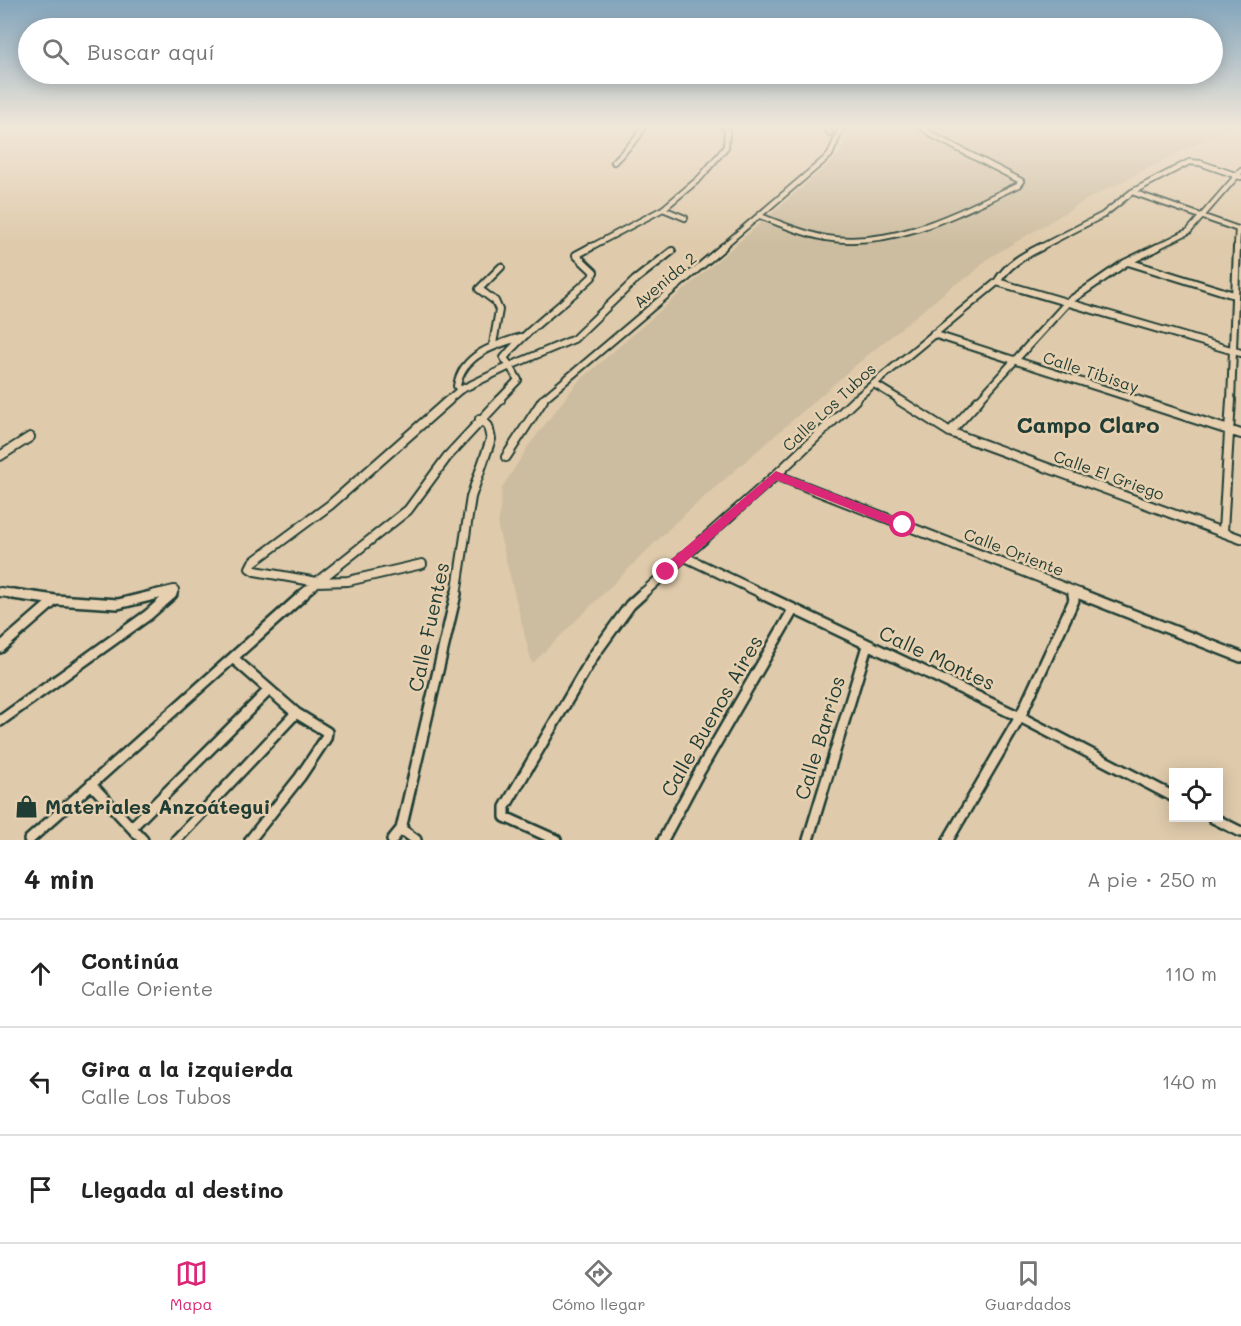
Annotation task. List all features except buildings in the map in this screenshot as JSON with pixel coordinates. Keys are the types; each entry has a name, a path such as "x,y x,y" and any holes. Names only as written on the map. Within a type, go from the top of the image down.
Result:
{"street":[{"path":"29,840 317,582 408,510 447,457 518,380 504,355 592,277 594,272 576,255 663,209 700,178 711,165"},
{"name":"Avenida 2","path":"506,457 539,403 818,165"},
{"path":"760,216 832,239 876,239 913,231 1021,182 989,165"},
{"name":"Calle Los Tubos","path":"556,840 514,823 506,817 505,807 594,655 630,605 776,475 825,426 997,282 1005,269 1021,257 1102,215 1132,192 1184,165"},
{"name":"Calle Los Tubos","path":"1207,165 1240,175"},
{"path":"950,432 1068,302 1128,262 1189,231 1240,175"},
{"path":"1132,192 1239,229 1223,531"},
{"path":"663,209 685,218"},
{"path":"422,564 348,581 317,582 255,572 250,568 254,562 330,505 460,390 574,339 635,280 672,251"},
{"path":"1128,262 1234,295"},
{"path":"494,344 499,318 498,306 496,301 479,289 501,267"},
{"path":"997,282 1241,353"},
{"name":"Calle Tibisay","path":"933,334 1241,434"},
{"path":"460,390 457,381 464,368 481,351 494,344 522,337"},
{"name":"Calle El Griego","path":"874,384 950,432 1241,539"},
{"name":"Calle Fuentes","path":"401,829 456,596 471,497 491,439 488,426 480,419"},
{"path":"0,456 30,437"},
{"name":"Calle Oriente","path":"776,475 1241,657"},
{"name":"Calle Montes","path":"683,556 867,646 1020,717 1169,795"},
{"path":"0,592 56,600 118,604 174,590 171,596 148,615 0,721"},
{"path":"948,840 1020,717 1074,600 1073,591"},
{"path":"0,648 56,600"},
{"name":"Calle Buenos Aires","path":"663,840 697,776 793,610"},
{"name":"Calle Barrios","path":"808,840 867,646"},
{"path":"233,658 268,691 296,713 327,732 326,738 300,777 250,840"},
{"path":"132,827 268,691"},
{"path":"176,840 296,713"},
{"path":"91,784 143,840"},
{"path":"1222,822 1241,832"},
{"path":"392,840 401,829 416,840"}],"shaded area":[{"path":"827,165 1155,165 1088,199 989,258 970,276 954,285 857,364 677,521 532,664 498,528 502,488 529,445 577,383"}],"place":[{"name":"Materiales Anzoátegui","path":"27,807"}],"district":[{"name":"Campo Claro","path":"1088,425"}],"route":[{"path":"666,572 776,475 903,525"}]}
